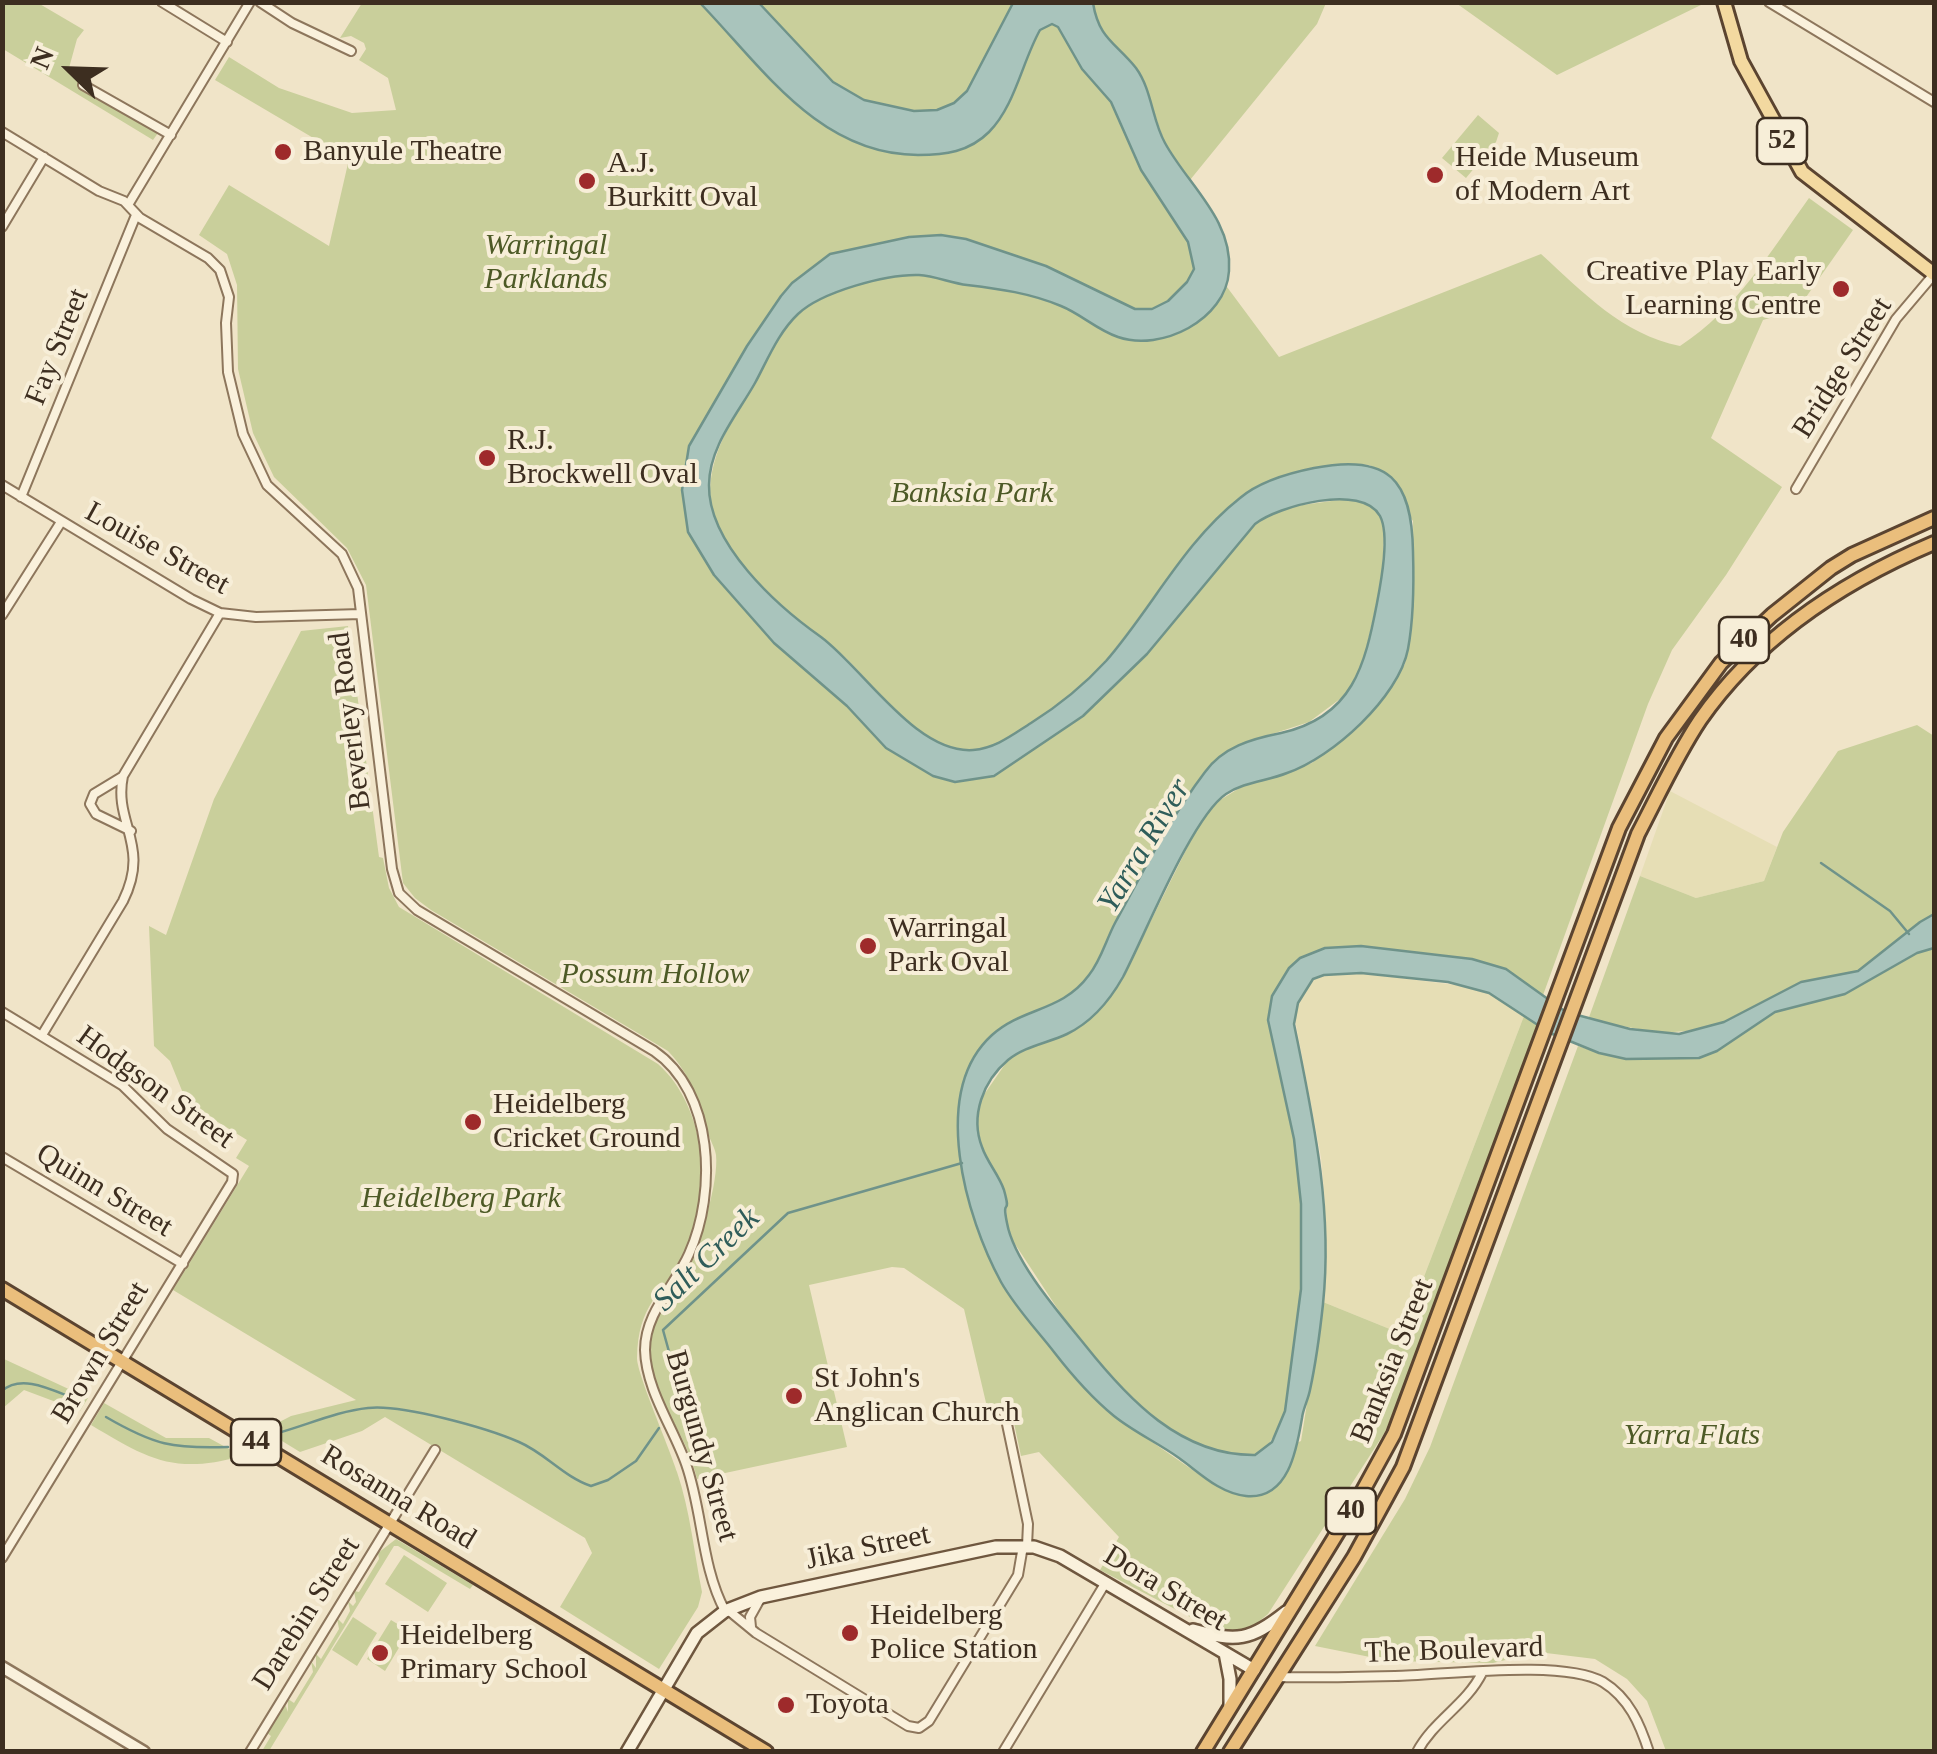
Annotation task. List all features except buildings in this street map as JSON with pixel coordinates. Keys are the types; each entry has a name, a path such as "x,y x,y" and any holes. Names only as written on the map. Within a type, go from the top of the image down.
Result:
{"highway":[{"name":"40","path":"1811,582 1852,555 1934,518"},
{"name":"40","path":"1824,602 1864,577 1934,543"},
{"path":"1811,582 1824,602"},
{"name":"Banksia Street","path":"1203,1752 1394,1434 1619,828 1649,766 1704,682 1748,636 1811,582"},
{"name":"Banksia Street","path":"1230,1752 1354,1557 1403,1467 1638,834 1680,754 1739,671 1784,630 1824,602"},
{"name":"Rosanna Road","path":"2,1289 665,1689"},
{"name":"Dora Street","path":"1254,1670 1279,1676"},
{"name":"44","path":"665,1689 766,1752"}],"main road":[{"name":"52","path":"1724,2 1741,61 1802,172 1934,274"},
{"name":"Jika Street","path":"726,1611 762,1597 987,1548 1025,1546"},
{"name":"Dora Street","path":"1025,1546 1060,1556 1254,1670"},
{"path":"1180,1627 1224,1638 1244,1638 1263,1630 1291,1608"},
{"path":"627,1752 698,1633 726,1611"},
{"path":"1225,1653 1230,1679 1229,1710"}],"street":[{"path":"162,2 226,42"},
{"path":"128,205 250,2"},
{"path":"260,2 292,23 351,51"},
{"path":"1769,2 1934,102"},
{"path":"83,85 171,134"},
{"name":"Beverley Road","path":"2,132 128,205 136,215 211,259 220,270 229,296 228,372 243,434 266,484 342,554 358,588 392,869 403,898 417,910 654,1050 677,1070 690,1093 704,1148 703,1209 690,1254 660,1302"},
{"path":"2,227 44,158"},
{"name":"Fay Street","path":"22,496 136,215"},
{"name":"Bridge Street","path":"1796,489 1896,319 1934,274"},
{"name":"Louise Street","path":"2,485 220,613 294,618 362,614"},
{"path":"2,615 61,522"},
{"path":"130,831 94,813 90,804 94,794 116,783 124,773 220,613"},
{"path":"42,1035 126,897 134,863 121,798 124,773"},
{"name":"Hodgson Street","path":"2,1012 122,1085 167,1129 230,1170"},
{"name":"Quinn Street","path":"2,1156 182,1264"},
{"name":"Brown Street","path":"2,1558 232,1182 230,1170"},
{"name":"Burgundy Street","path":"660,1302 648,1329 646,1363 688,1469 712,1580 726,1611"},
{"path":"726,1611 908,1726 919,1728 928,1721 1018,1575 1028,1524 1004,1410"},
{"name":"Darebin Street","path":"250,1752 435,1450"},
{"path":"1003,1752 1106,1582"},
{"path":"753,1631 750,1617 762,1597"},
{"path":"2,1666 144,1752"},
{"name":"The Boulevard","path":"1279,1676 1547,1670 1576,1673 1602,1682 1626,1702 1650,1752"},
{"path":"1416,1752 1440,1720 1466,1700 1482,1673"},
{"path":"1460,1674 1468,1685 1466,1700"}],"shaded area":[{"path":"1670,791 1777,847 1764,881 1696,898 1640,876"},
{"path":"1361,973 1471,987 1489,993 1524,1016 1402,1334 1323,1302 1325,1204 1321,1157 1294,1014 1304,989 1313,979"}],"green space":[{"path":"1703,2 1703,4 1557,75 1456,3"},
{"path":"2,3 38,3 84,30 77,39 69,68 87,75 81,89 158,133 153,140 3,49"},
{"name":"Warringal Parklands","path":"362,3 700,3 770,79 822,124 883,151 918,155 956,151 989,132 1012,97 1040,29 1052,24 1058,27 1082,69 1111,102 1141,170 1188,242 1194,269 1187,282 1168,301 1152,309 1135,309 1046,266 966,239 941,235 909,237 830,254 792,283 747,346 682,490 688,532 714,575 774,643 847,706 886,748 933,776 955,782 994,776 1083,716 1147,654 1218,565 1269,513 1346,499 1372,506 1381,517 1382,578 1361,672 1344,696 1309,722 1269,735 1202,775 1145,870 1093,971 1059,1003 1012,1022 987,1040 962,1172 1000,1279 1060,1360 1113,1415 1210,1482 1301,1441 1323,1302 1402,1334 1524,1016 1537,1024 1428,1327 1385,1432 1268,1614 1246,1632 1219,1632 1100,1570 1119,1537 1039,1452 1021,1456 1010,1404 987,1407 964,1309 904,1268 892,1267 809,1285 847,1447 697,1479 656,1384 650,1350 658,1316 698,1243 715,1180 715,1152 693,1090 668,1051 431,910 403,883 366,585 347,548 274,477 253,433 238,369 237,285 227,254 199,235 229,185 329,246 349,159 215,80 229,57 279,88 352,113 396,110 388,78 359,60 366,49 364,43 351,36 340,38"},
{"path":"759,3 1013,3 967,91 954,103 937,110 914,111 864,100 833,82"},
{"path":"1093,3 1326,3 1317,24 1190,180 1165,143 1140,73 1104,36 1096,23"},
{"path":"1478,115 1499,133 1466,178 1442,158"},
{"name":"Banksia Park","path":"1809,198 1853,230 1797,310 1763,320 1711,438 1782,487 1672,650 1648,704 1542,998 1506,969 1492,964 1361,946 1289,968 1294,1139 1301,1204 1301,1289 1285,1412 1263,1452 1245,1457 1202,1447 1138,1405 1114,1382 1061,1314 1013,1241 1007,1223 1006,1198 983,1151 976,1121 981,1099 1008,1060 1068,1033 1118,987 1212,805 1243,786 1312,763 1370,715 1405,664 1414,596 1413,521 1370,465 1321,466 1279,477 1244,497 1213,524 1097,671 1076,690 1003,740 980,749 955,749 910,724 846,658 779,605 736,557 722,537 711,504 712,472 722,440 788,324 808,306 873,281 918,275 1018,293 1065,307 1124,340 1195,324 1227,287 1279,357 1541,254 1622,322 1680,346 1736,297"},
{"name":"Heidelberg Park","path":"348,626 379,857 383,858 389,888 399,907 658,1064 687,1104 696,1129 702,1182 693,1233 675,1270 646,1313 638,1340 642,1379 689,1516 702,1592 698,1607 659,1669 560,1607 592,1553 585,1538 385,1417 362,1431 300,1452 264,1430 291,1416 356,1400 173,1290 249,1166 236,1158 247,1140 187,1103 170,1061 154,1046 149,926 166,935 214,799 301,631"},
{"path":"1917,725 1934,736 1934,914 1858,971 1801,982 1724,1022 1699,1030 1661,1033 1588,1020 1640,876 1696,898 1764,881 1783,832 1838,751"},
{"name":"Yarra Flats","path":"1934,948 1934,1751 1666,1751 1647,1701 1627,1679 1595,1659 1538,1652 1493,1663 1390,1661 1315,1646 1405,1499 1430,1447 1578,1046 1599,1053 1699,1057 1775,1012 1845,994 1917,953"},
{"path":"4,1359 88,1398 80,1411 24,1390 3,1408"},
{"path":"104,1403 166,1438 209,1438 242,1456 179,1464 146,1455 91,1425"},
{"path":"396,1539 473,1585 470,1589 394,1546 269,1751 262,1751 271,1736 267,1733 285,1704 288,1712 288,1699 294,1703 313,1672 311,1661 316,1668 316,1654 321,1659 339,1629 337,1618 343,1624 350,1611 348,1601 353,1606 356,1602 354,1591 359,1592 379,1559 378,1553"},
{"path":"404,1555 447,1583 428,1612 385,1584"},
{"path":"353,1617 377,1633 357,1666 332,1650"},
{"path":"391,1620 409,1631 385,1671 367,1659"}],"water":[{"path":"700,3 759,3 833,82 864,100 914,111 937,110 954,103 967,91 1013,3 1093,3 1104,33 1141,77 1165,143 1224,235 1229,271 1225,289 1204,317 1171,336 1153,340 1118,337 1068,309 1038,298 905,275 872,281 822,298 798,314 779,338 714,458 709,485 720,529 732,551 766,591 838,651 892,707 931,739 952,748 981,749 1010,736 1061,702 1106,661 1220,515 1266,482 1314,468 1361,465 1391,477 1408,506 1413,552 1411,625 1408,649 1392,687 1361,723 1324,754 1287,773 1233,790 1213,807 1184,851 1123,977 1106,1002 1076,1029 1008,1060 992,1078 981,1100 979,1135 1004,1190 1011,1238 1028,1271 1119,1385 1158,1421 1203,1446 1255,1455 1272,1442 1285,1411 1301,1289 1301,1204 1294,1139 1268,1020 1272,996 1300,958 1325,948 1361,946 1472,959 1506,969 1566,1012 1630,1029 1679,1034 1724,1022 1801,982 1858,971 1934,914 1934,948 1917,953 1845,994 1775,1012 1717,1051 1699,1058 1626,1059 1599,1053 1550,1033 1489,993 1448,982 1361,973 1313,979 1298,1003 1294,1024 1323,1198 1323,1304 1312,1379 1293,1457 1281,1481 1261,1495 1246,1496 1218,1487 1114,1416 1075,1377 1013,1300 988,1255 966,1191 958,1121 962,1089 973,1059 1004,1026 1067,996 1089,975 1157,846 1212,763 1238,745 1325,715 1352,685 1367,647 1381,583 1384,546 1380,516 1370,506 1339,499 1300,505 1255,524 1147,654 1083,716 994,776 955,782 933,776 886,748 847,706 774,643 714,575 688,532 682,490 689,446 747,346 792,283 830,254 909,237 941,235 966,239 1046,266 1135,309 1152,309 1168,301 1194,269 1188,242 1141,170 1111,102 1082,69 1058,27 1052,24 1040,30 1012,97 989,132 956,151 918,155 883,151 822,124 770,79"}],"waterway":[{"path":"1821,863 1890,911 1909,934"},
{"name":"Salt Creek","path":"686,1413 663,1330 788,1213 962,1163"},
{"name":"Salt Creek","path":"2,1391 20,1383 30,1384 81,1401"},
{"name":"Salt Creek","path":"278,1433 368,1408 422,1413 519,1442 591,1486 608,1480 636,1461 659,1428"},
{"name":"Salt Creek","path":"106,1417 164,1443 228,1447"}],"place":[{"name":"Banyule Theatre","path":"283,152"},
{"name":"Heide Museum of Modern Art","path":"1435,175"},
{"name":"A.J. Burkitt Oval","path":"587,181"},
{"name":"Creative Play Early Learning Centre","path":"1841,289"},
{"name":"R.J. Brockwell Oval","path":"487,458"},
{"name":"Warringal Park Oval","path":"868,946"},
{"name":"Heidelberg Cricket Ground","path":"473,1122"},
{"name":"St John's Anglican Church","path":"794,1396"},
{"name":"Heidelberg Police Station","path":"850,1633"},
{"name":"Heidelberg Primary School","path":"380,1653"},
{"name":"Toyota","path":"786,1705"}],"water label":[{"name":"Yarra River","path":"1145,846"}],"park label":[{"name":"Possum Hollow","path":"655,975"}]}
